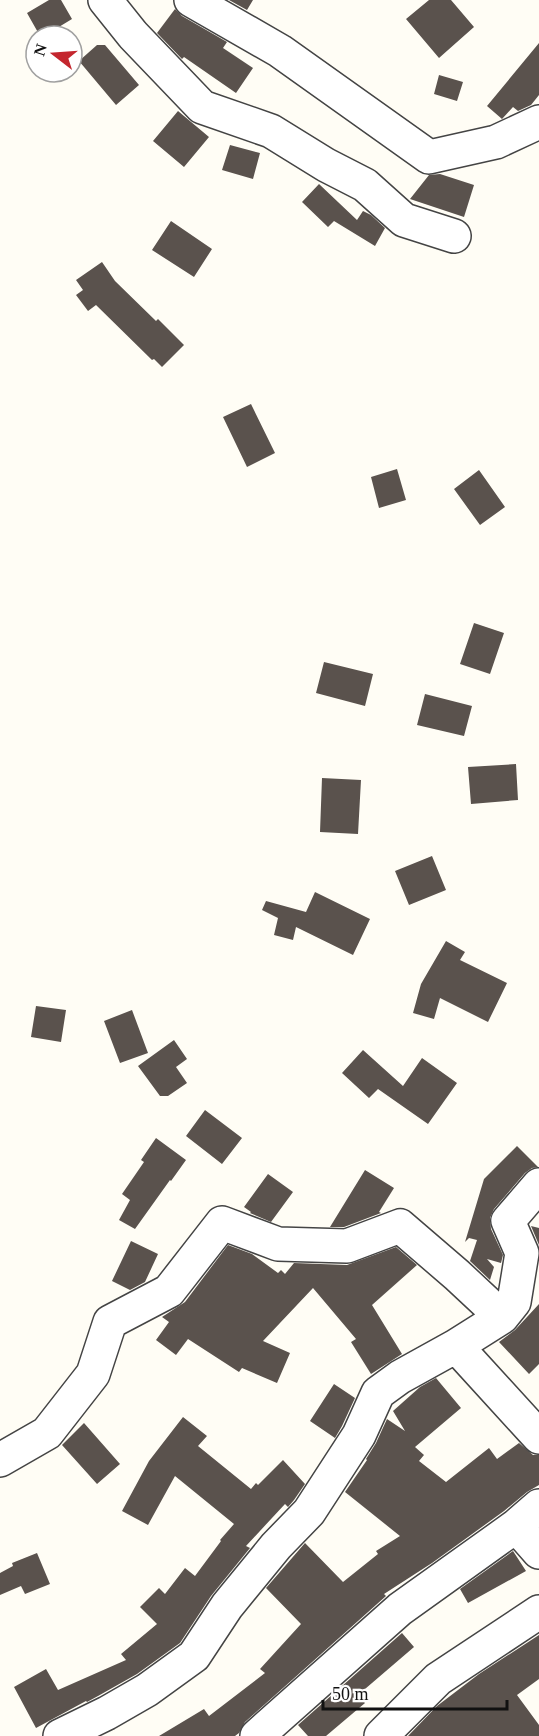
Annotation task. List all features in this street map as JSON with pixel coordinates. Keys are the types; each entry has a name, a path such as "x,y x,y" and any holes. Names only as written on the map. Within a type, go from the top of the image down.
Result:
{"street":[{"path":"105,0 133,35 202,107 271,131 326,165 365,185 404,220 454,236"},
{"path":"191,0 279,51 429,157 496,142 539,122"},
{"path":"60,1736 147,1690 194,1656 234,1598 276,1546 309,1512 359,1435 378,1393 400,1377 502,1317 514,1302 522,1253 508,1221 539,1185"},
{"path":"0,1460 47,1432 93,1374 110,1323 169,1291 222,1223 278,1244 347,1246 400,1226 502,1317"},
{"path":"456,1346 539,1437"},
{"path":"258,1736 400,1609 528,1516 539,1552"},
{"path":"381,1736 438,1678 539,1612"}],"building":[{"path":"49,0 61,0 72,19 64,24 33,24 27,13"},
{"path":"229,0 253,0 247,10"},
{"path":"429,0 451,0 474,27 439,58 406,19"},
{"path":"175,9 182,16 227,42 223,48 253,68 236,93 184,57 182,59 157,33"},
{"path":"539,43 539,95 531,105 518,111 513,107 502,119 487,106"},
{"path":"97,45 105,45 139,85 116,105 84,67 84,57"},
{"path":"439,75 463,82 457,101 434,94"},
{"path":"178,111 209,137 184,167 153,141"},
{"path":"230,145 260,153 253,179 222,170"},
{"path":"440,174 474,185 464,217 410,199 429,175"},
{"path":"319,184 357,220 363,211 385,228 375,246 334,221 328,227 302,202"},
{"path":"171,221 212,249 194,277 152,250"},
{"path":"102,262 115,281 184,345 162,367 96,305 88,311 76,295 83,290 76,280"},
{"path":"251,404 275,453 247,467 223,417"},
{"path":"397,469 406,500 379,508 371,477"},
{"path":"479,470 505,507 480,525 454,489"},
{"path":"474,623 504,633 490,674 460,664"},
{"path":"324,662 373,674 365,706 316,693"},
{"path":"425,694 472,706 464,736 417,725"},
{"path":"516,764 518,800 471,804 468,767"},
{"path":"322,778 361,780 358,834 320,832"},
{"path":"432,856 446,890 409,905 395,871"},
{"path":"315,892 370,919 353,955 296,927 293,940 274,935 278,918 262,910 266,901 306,912"},
{"path":"446,941 465,952 460,960 507,983 488,1022 440,998 434,1019 413,1013 421,984"},
{"path":"36,1006 66,1010 61,1042 31,1037"},
{"path":"132,1010 148,1053 120,1063 104,1021"},
{"path":"174,1040 187,1059 176,1067 187,1083 168,1096 160,1096 138,1066"},
{"path":"363,1050 403,1086 422,1058 457,1083 428,1124 378,1089 369,1098 342,1073"},
{"path":"205,1110 242,1138 222,1164 186,1136"},
{"path":"156,1138 186,1160 135,1229 119,1220 130,1200 122,1194 144,1162 141,1160"},
{"path":"517,1146 538,1167 525,1173 494,1209 490,1218 491,1229 503,1255 501,1263 487,1259 494,1267 490,1280 470,1261 477,1240 469,1238 465,1242 484,1179"},
{"path":"365,1170 394,1188 379,1212 381,1213 344,1227 330,1227"},
{"path":"268,1174 293,1192 271,1222 250,1213 244,1207"},
{"path":"531,1226 539,1228 539,1245"},
{"path":"131,1241 158,1254 145,1282 130,1290 112,1281"},
{"path":"228,1245 252,1254 278,1273 281,1270 285,1274 294,1263 347,1265 396,1247 417,1265 372,1305 402,1354 371,1374 351,1342 356,1339 313,1288 263,1341 290,1353 277,1383 242,1368 239,1372 188,1339 176,1355 156,1340 169,1322 162,1317 185,1302"},
{"path":"539,1304 539,1364 529,1374 499,1342 515,1330"},
{"path":"436,1378 461,1408 415,1447 424,1455 419,1461 446,1482 489,1448 497,1459 519,1443 533,1455 539,1455 539,1485 432,1563 384,1594 386,1596 245,1722 235,1736 159,1736 204,1709 209,1716 265,1673 260,1669 301,1624 266,1588 305,1543 343,1582 378,1554 376,1551 400,1536 345,1492 367,1460 387,1419 405,1431 393,1411 420,1387"},
{"path":"334,1384 355,1398 335,1438 310,1421"},
{"path":"183,1417 207,1436 198,1446 251,1489 283,1460 305,1484 288,1507 285,1504 246,1546 250,1548 211,1596 180,1643 137,1674 36,1728 14,1687 46,1669 58,1690 126,1660 121,1654 157,1624 140,1607 159,1588 165,1594 185,1568 195,1576 234,1524 175,1476 148,1525 122,1511 149,1461"},
{"path":"84,1423 120,1464 97,1484 62,1445"},
{"path":"513,1551 526,1571 468,1603 460,1589"},
{"path":"37,1553 50,1584 25,1594 21,1586 0,1595 0,1573 13,1566 12,1563"},
{"path":"402,1633 414,1647 358,1695 365,1703 326,1736 308,1736 298,1725"},
{"path":"539,1635 539,1679 517,1695 539,1725 539,1736 408,1736 437,1706 479,1674"}]}
